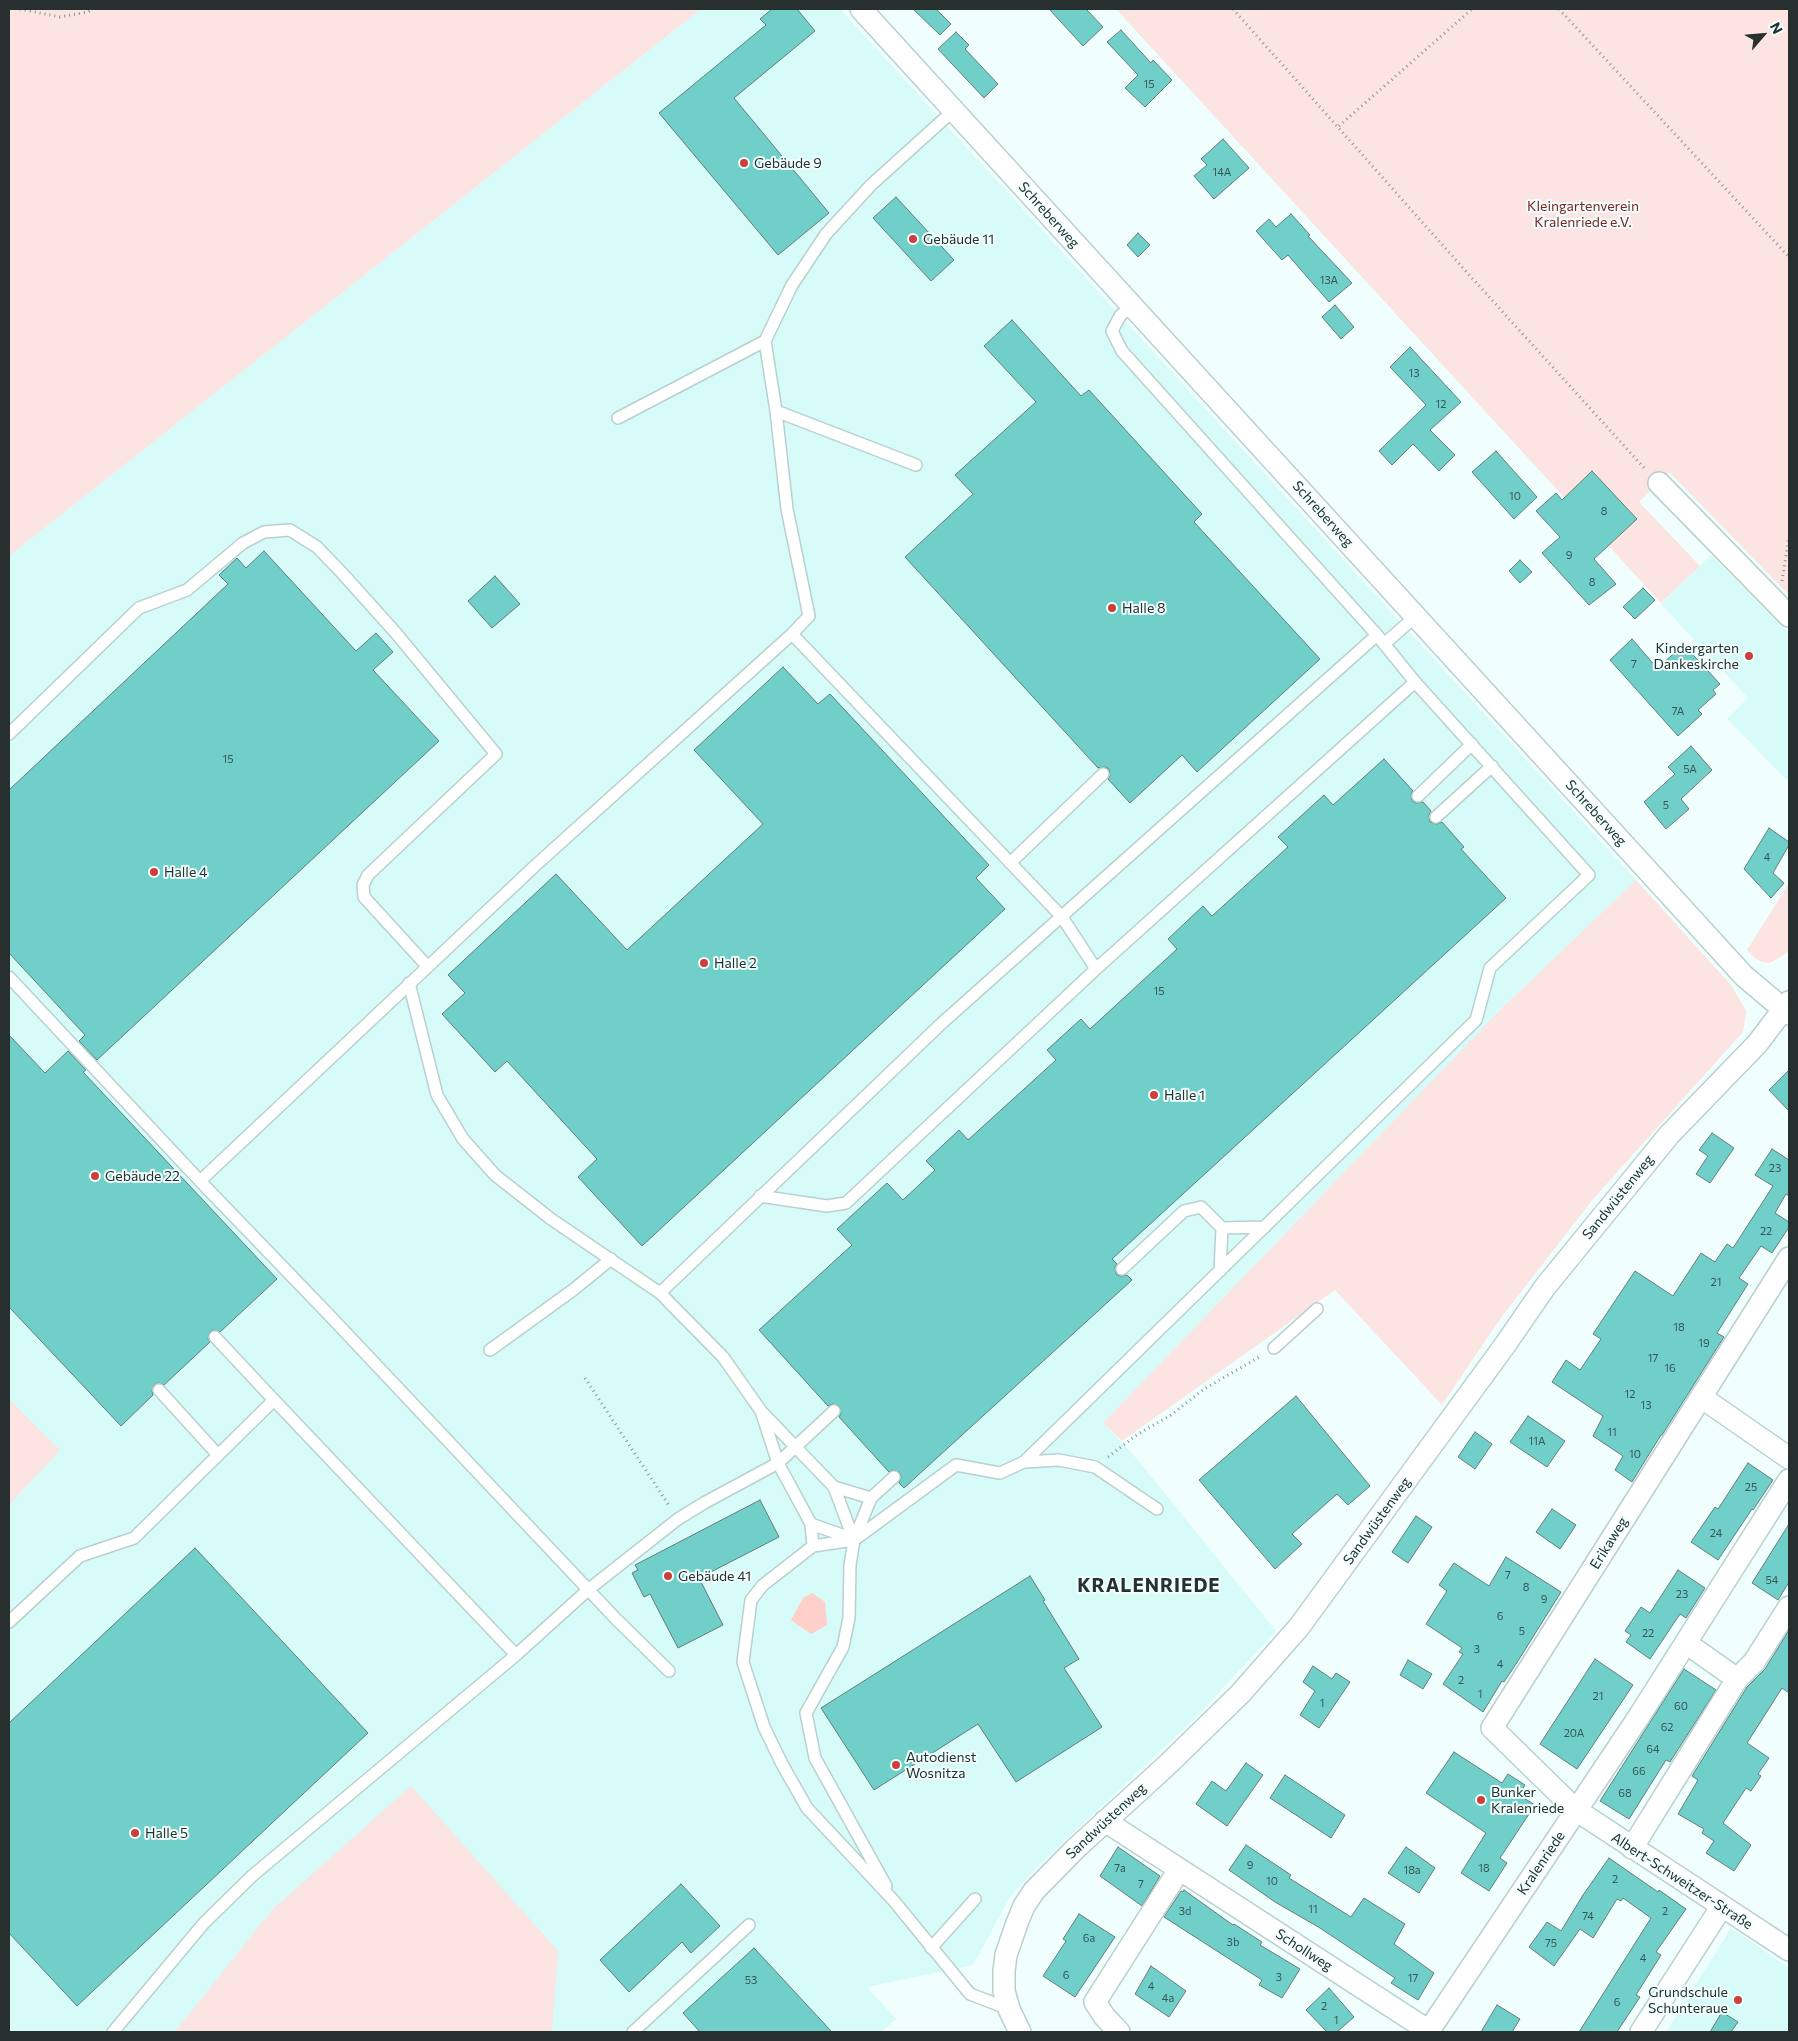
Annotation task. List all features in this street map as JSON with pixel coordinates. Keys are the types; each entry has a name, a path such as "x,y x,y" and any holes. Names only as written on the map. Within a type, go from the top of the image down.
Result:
{"street":[{"name":"Schreberweg","path":"861,9 1744,976 1788,1008"},
{"path":"1659,483 1789,616"},
{"name":"Sandwüstenweg","path":"1020,2032 1009,2009 1004,1991 1006,1955 1024,1906 1047,1877 1240,1694 1305,1620 1545,1287 1669,1135 1757,1044 1788,1008"},
{"name":"Erikaweg","path":"1576,1810 1492,1728 1789,1258"},
{"path":"1701,1397 1789,1458"},
{"name":"Kralenriede","path":"1428,2031 1638,1718 1789,1480"},
{"path":"1632,1848 1737,1679 1754,1662 1789,1607"},
{"path":"1686,1643 1737,1679"},
{"name":"Albert-Schweitzer-Straße","path":"1576,1810 1789,1950"},
{"name":"Schollweg","path":"1106,1821 1428,2031"},
{"path":"1120,2032 1104,2016 1095,2002 1179,1870"},
{"path":"1641,2032 1722,1906"}],"lane":[{"path":"200,1181 409,982 792,634 809,616 787,509 766,341 792,284 826,234 871,185 954,110"},
{"path":"1009,2009 970,1994 894,1901 807,1808 764,1727 743,1662 751,1600 763,1584 813,1546 854,1540 956,1465 1000,1474 1024,1462 1476,1020 1490,968 1589,875 1122,351 1112,331 1120,316 1132,306"},
{"path":"618,418 766,341"},
{"path":"776,411 916,465"},
{"path":"9,734 140,608 187,590 250,539 264,532 290,530 317,547 342,573 395,632 496,754 368,875 364,885 364,897 427,966"},
{"path":"660,1293 942,1023 1381,640 1416,616"},
{"path":"792,634 1062,917 1096,968"},
{"path":"760,1196 827,1206 846,1203 1096,968 1415,682"},
{"path":"1418,796 1472,744"},
{"path":"1436,817 1492,766"},
{"path":"1010,863 1103,774"},
{"path":"9,977 616,1619 669,1671"},
{"path":"409,982 437,1094 463,1139 495,1175 551,1219 660,1293 723,1357 761,1411 834,1487 854,1540"},
{"path":"1122,1269 1184,1212 1201,1207 1222,1228 1265,1227"},
{"path":"1220,1271 1222,1228"},
{"path":"490,1350 574,1290 611,1259"},
{"path":"1274,1348 1318,1309"},
{"path":"215,1337 516,1655"},
{"path":"159,1390 218,1455"},
{"path":"9,1622 80,1556 134,1538 274,1400"},
{"path":"761,1411 778,1462 811,1524 813,1546"},
{"path":"113,2032 204,1923 252,1876 516,1655 589,1589 678,1519 778,1462 834,1411"},
{"path":"1024,1462 1059,1460 1095,1467 1157,1509"},
{"path":"894,1477 871,1498 854,1540 850,1564 848,1618 844,1647 806,1712 815,1758 894,1901"},
{"path":"834,1487 871,1498"},
{"path":"811,1524 854,1540"},
{"path":"835,1543 850,1564"},
{"path":"931,1948 975,1899"},
{"path":"633,2032 750,1925"}],"path":[{"path":"20,9 60,17 88,12 93,9"},
{"path":"1233,9 1339,126 1535,349 1659,483"},
{"path":"1339,126 1472,9"},
{"path":"1558,9 1789,257"},
{"path":"1781,587 1789,537"},
{"path":"1095,1467 1138,1434 1171,1415 1204,1389 1274,1348"},
{"path":"585,1378 673,1510"}],"shaded area":[{"path":"701,9 840,9 1636,880 1502,1008 1103,1423 1137,1459 1276,1631 1193,1720 1037,1867 1010,1897 973,1965 867,1987 896,2019 881,2032 9,2032 9,1505 59,1450 9,1399 9,556"},
{"name":"Kindergarten Dankeskirche","path":"1711,555 1789,633 1789,782 1727,719 1748,698 1661,604"},
{"path":"812,1593 825,1602 827,1625 811,1634 791,1620 803,1598"},
{"name":"Grundschule Schunteraue","path":"1731,1928 1789,1968 1789,2032 1666,2032"}],"green space":[{"path":"9,9 701,9 9,556"},
{"name":"Kleingartenverein Kralenriede e.V.","path":"1116,9 1789,9 1789,595 1669,472 1639,502 1700,566 1661,603"},
{"path":"1636,880 1731,985 1746,1011 1743,1032 1594,1198 1500,1319 1442,1405 1335,1290 1122,1441 1103,1423 1502,1008"},
{"path":"1789,883 1789,952 1770,963 1762,962 1747,950"},
{"path":"9,1399 60,1450 9,1505"},
{"path":"411,1786 558,1951 552,2032 175,2032 272,1910"}],"building":[{"name":"Gebäude 9","path":"772,9 797,9 815,31 734,98 829,213 778,255 659,113 766,25 760,19"},
{"path":"913,9 936,9 951,24 940,35"},
{"path":"1049,9 1086,9 1103,27 1083,46"},
{"path":"1121,30 1151,63 1153,60 1172,80 1145,107 1125,88 1138,75 1107,42"},
{"path":"956,32 969,45 965,49 998,84 984,98 938,49"},
{"path":"1223,139 1249,168 1214,199 1194,176 1207,165 1201,159"},
{"name":"Gebäude 11","path":"896,197 954,260 931,281 873,218"},
{"path":"1291,214 1310,235 1308,236 1352,283 1329,302 1288,255 1282,260 1256,231 1269,219 1276,227"},
{"path":"1138,233 1150,245 1138,257 1127,245"},
{"path":"1335,305 1354,327 1341,339 1322,317"},
{"name":"Halle 8","path":"1012,320 1081,396 1089,390 1202,514 1194,522 1320,659 1197,772 1182,755 1130,803 1108,779 1110,776 1109,769 1105,767 1098,768 905,557 973,494 955,475 1036,402 984,346"},
{"path":"1410,347 1461,402 1430,430 1455,455 1439,471 1413,444 1392,465 1379,451 1426,405 1390,367"},
{"path":"1496,451 1537,497 1514,519 1472,472"},
{"path":"1592,471 1637,519 1594,559 1616,584 1589,605 1542,553 1560,537 1536,511 1556,493 1562,500"},
{"name":"Halle 4","path":"264,551 356,651 376,633 393,652 373,670 439,741 97,1060 79,1041 85,1035 9,953 9,790 228,584 219,575 237,558 246,568"},
{"path":"1520,560 1532,572 1520,583 1509,571"},
{"path":"495,576 520,604 492,628 468,601"},
{"path":"1643,588 1655,600 1635,619 1623,607"},
{"path":"1632,639 1657,668 1684,645 1720,684 1713,690 1716,694 1698,710 1702,714 1678,736 1610,660"},
{"name":"Halle 2","path":"783,667 818,704 830,694 989,865 976,878 1005,909 642,1246 578,1177 597,1159 507,1061 495,1072 442,1014 465,993 448,975 556,874 627,950 763,824 694,750"},
{"path":"1691,746 1712,770 1681,799 1689,809 1666,829 1644,802 1675,774 1668,767"},
{"name":"Halle 1","path":"1384,759 1413,791 1411,794 1412,801 1416,803 1423,802 1431,811 1429,815 1430,822 1437,824 1442,822 1464,847 1461,849 1506,898 1112,1259 1117,1264 1115,1267 1116,1274 1120,1276 1127,1275 1132,1280 904,1488 899,1483 901,1476 899,1472 893,1470 889,1472 839,1417 841,1413 839,1406 833,1404 828,1406 759,1330 852,1245 837,1229 887,1183 903,1200 935,1170 926,1161 959,1130 968,1140 1056,1060 1047,1050 1081,1019 1090,1029 1177,949 1168,939 1203,906 1212,916 1288,847 1278,837 1324,795 1333,805"},
{"path":"1769,828 1789,842 1773,873 1784,883 1771,898 1744,869"},
{"name":"Gebäude 22","path":"9,1035 45,1073 68,1051 86,1070 83,1072 277,1279 220,1332 214,1330 210,1332 208,1338 210,1342 164,1385 158,1383 154,1385 153,1395 121,1426 9,1307"},
{"path":"1789,1070 1789,1111 1769,1090"},
{"path":"1712,1133 1734,1148 1710,1183 1696,1174 1708,1156 1699,1150"},
{"path":"1772,1149 1789,1160 1789,1196 1786,1194 1775,1213 1789,1222 1789,1227 1772,1253 1761,1246 1739,1278 1748,1284 1717,1333 1724,1337 1632,1482 1615,1470 1623,1456 1593,1436 1603,1416 1552,1382 1566,1360 1580,1370 1601,1339 1593,1334 1635,1271 1673,1296 1701,1253 1715,1262 1727,1244 1733,1248 1773,1186 1755,1175"},
{"path":"1296,1396 1370,1486 1348,1505 1337,1494 1292,1534 1302,1544 1275,1569 1199,1480"},
{"path":"1528,1416 1565,1441 1547,1467 1510,1442"},
{"path":"1475,1432 1492,1444 1475,1469 1458,1457"},
{"path":"1748,1463 1773,1480 1718,1560 1691,1542 1715,1507 1718,1509"},
{"name":"Gebäude 41","path":"760,1500 779,1537 699,1578 723,1625 678,1648 650,1594 644,1597 632,1573 638,1570 635,1565"},
{"path":"1552,1509 1576,1525 1560,1549 1536,1532"},
{"path":"1416,1516 1432,1527 1408,1563 1392,1552"},
{"path":"1789,1524 1789,1582 1778,1600 1752,1583"},
{"name":"Halle 5","path":"195,1548 368,1733 77,2006 9,1933 9,1723"},
{"path":"1506,1557 1561,1592 1518,1661 1504,1682 1502,1681 1483,1712 1443,1684 1463,1654 1459,1652 1462,1648 1426,1624 1447,1591 1439,1585 1454,1563 1489,1586"},
{"path":"1678,1570 1705,1588 1686,1618 1680,1614 1650,1659 1626,1642 1631,1635 1625,1631 1641,1607 1650,1613"},
{"path":"1030,1576 1045,1600 1043,1601 1079,1659 1064,1668 1102,1727 1016,1782 978,1724 874,1790 821,1708"},
{"path":"1789,1630 1789,1693 1782,1688 1747,1743 1769,1758 1758,1774 1761,1776 1751,1791 1746,1788 1723,1823 1751,1845 1734,1871 1706,1853 1714,1841 1702,1833 1704,1829 1678,1814 1698,1780 1692,1776 1747,1687 1765,1669"},
{"path":"1595,1659 1633,1685 1577,1769 1540,1744"},
{"path":"1408,1660 1432,1674 1423,1689 1400,1675"},
{"path":"1313,1666 1332,1679 1336,1673 1350,1682 1319,1728 1300,1715 1315,1691 1303,1682"},
{"path":"1684,1669 1716,1690 1670,1762 1666,1760 1629,1819 1600,1801"},
{"name":"Bunker Kralenriede","path":"1454,1752 1502,1783 1508,1774 1525,1785 1519,1795 1535,1805 1500,1858 1507,1863 1489,1891 1461,1873 1486,1833 1426,1793"},
{"path":"1246,1763 1263,1775 1227,1826 1196,1804 1212,1781 1226,1791"},
{"path":"1285,1775 1345,1815 1331,1838 1270,1798"},
{"path":"1246,1845 1291,1875 1289,1878 1351,1917 1364,1898 1405,1924 1394,1944 1434,1973 1418,2000 1391,1983 1395,1978 1320,1928 1275,1902 1229,1870"},
{"path":"1118,1847 1160,1876 1142,1906 1100,1876"},
{"path":"1406,1847 1435,1868 1419,1893 1388,1873"},
{"path":"1609,1858 1686,1909 1656,1952 1661,1955 1636,1995 1640,1997 1617,2032 1579,2032 1651,1918 1623,1898 1621,1901 1617,1899 1593,1938 1580,1929 1554,1966 1529,1947 1547,1922 1561,1931"},
{"path":"681,1884 720,1926 691,1953 682,1942 629,1992 600,1960"},
{"path":"1184,1890 1233,1925 1262,1942 1260,1945 1300,1969 1282,1998 1259,1985 1262,1980 1164,1917 1181,1891 1183,1892"},
{"path":"1079,1914 1115,1937 1075,1997 1043,1976 1066,1941 1063,1939"},
{"path":"754,1948 832,2032 700,2032 683,2013"},
{"path":"1151,1966 1186,1991 1169,2017 1135,1994"},
{"path":"1329,1988 1354,2017 1337,2032 1327,2032 1306,2010"},
{"path":"1497,2005 1520,2019 1512,2032 1481,2032"},
{"path":"1722,2012 1738,2022 1731,2032 1710,2032"}],"place":[{"name":"Gebäude 9","path":"744,163"},
{"name":"Gebäude 11","path":"913,239"},
{"name":"Halle 8","path":"1112,608"},
{"name":"Kindergarten Dankeskirche","path":"1749,656"},
{"name":"Halle 4","path":"154,872"},
{"name":"Halle 2","path":"704,963"},
{"name":"Halle 1","path":"1154,1095"},
{"name":"Gebäude 22","path":"95,1176"},
{"name":"Gebäude 41","path":"668,1576"},
{"name":"Autodienst Wosnitza","path":"896,1765"},
{"name":"Bunker Kralenriede","path":"1481,1800"},
{"name":"Halle 5","path":"135,1833"},
{"name":"Grundschule Schunteraue","path":"1738,2000"}],"district":[{"name":"KRALENRIEDE","path":"1149,1586"}]}
